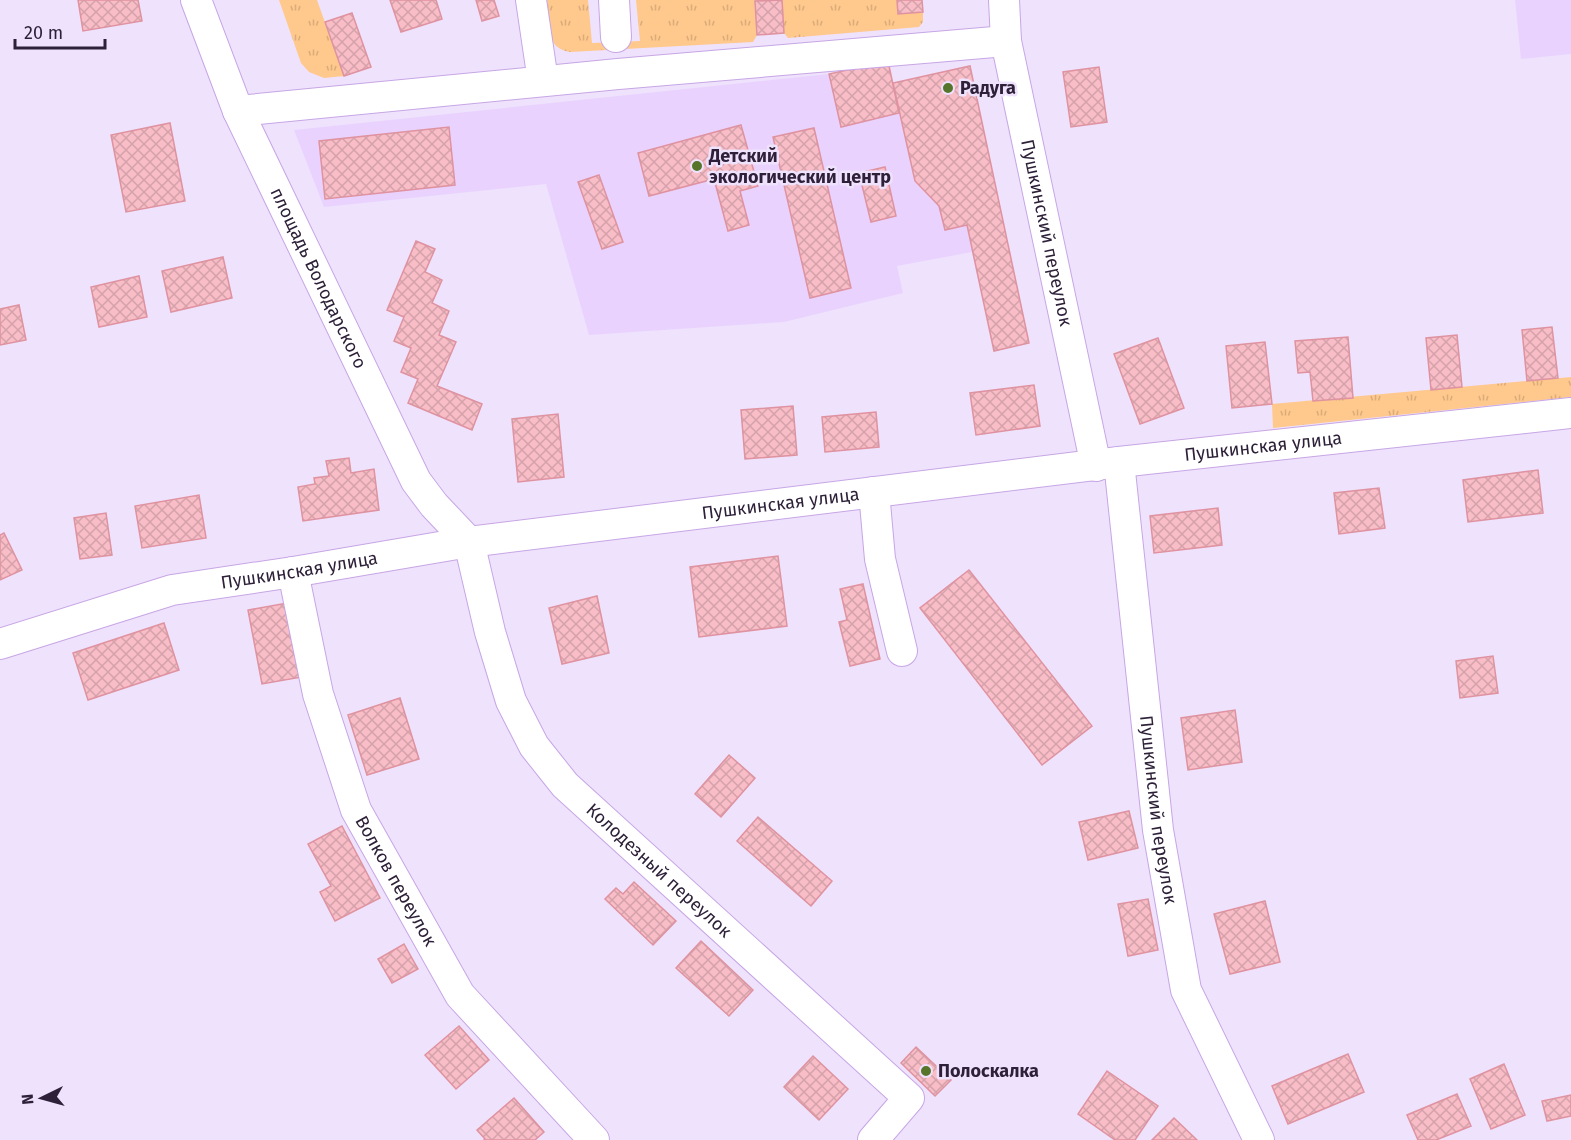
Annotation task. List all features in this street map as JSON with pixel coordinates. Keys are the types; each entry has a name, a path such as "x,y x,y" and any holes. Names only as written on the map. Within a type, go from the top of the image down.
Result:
{"street":[{"name":"площадь Володарского","path":"196,0 238,111 416,481 434,505 469,542"},
{"path":"531,0 543,81"},
{"path":"614,0 616,38"},
{"name":"Пушкинский переулок","path":"1004,0 1006,40 1107,464 1158,830 1186,990 1259,1140"},
{"path":"238,111 1006,40"},
{"name":"Пушкинская улица","path":"0,644 172,590 469,542 1107,464 1571,413"},
{"path":"874,492 880,559 902,651"},
{"name":"Колодезный переулок","path":"469,542 490,632 512,701 534,746 565,785 909,1098 873,1140"},
{"name":"Волков переулок","path":"293,572 318,694 356,810 460,996 594,1140"}],"shaded area":[{"path":"1515,0 1571,0 1571,54 1521,59"},
{"path":"888,61 893,83 970,66 1029,343 994,351 972,252 897,266 903,293 784,322 589,335 546,184 324,207 294,130 829,74"}],"green space":[{"path":"279,0 317,0 344,76 324,78 309,72 301,63"},
{"path":"545,0 588,0 592,43 640,41 636,0 768,0 755,1 757,35 753,42 570,52 556,45 551,39 547,25"},
{"path":"782,0 897,0 923,12 923,22 919,27 788,38 784,33"},
{"path":"1571,377 1571,397 1273,428 1272,404"}],"building":[{"path":"78,0 138,0 142,21 83,31"},
{"path":"390,0 436,0 442,19 401,32"},
{"path":"476,0 494,0 499,16 482,21"},
{"path":"782,0 784,33 757,35 755,1"},
{"path":"897,0 922,0 923,12 898,14"},
{"path":"352,13 371,67 344,76 325,22"},
{"path":"888,61 899,113 841,127 829,74"},
{"path":"970,66 1029,343 994,351 967,225 945,230 939,206 915,181 893,83"},
{"path":"1099,67 1107,122 1071,127 1063,72"},
{"path":"170,123 185,201 126,212 111,135"},
{"name":"Детский экологический центр","path":"741,125 758,186 740,191 749,225 728,231 714,179 649,196 638,153"},
{"path":"449,127 455,185 325,199 319,141"},
{"path":"814,128 851,288 810,298 773,137"},
{"path":"885,167 896,216 871,222 859,173"},
{"path":"599,175 623,242 602,249 578,182"},
{"path":"416,241 435,249 425,272 442,280 432,303 449,311 439,335 456,342 437,386 482,404 472,430 408,403 418,379 401,372 411,348 394,341 404,317 387,310"},
{"path":"223,257 232,298 171,312 162,271"},
{"path":"139,276 147,317 99,327 91,287"},
{"path":"19,305 26,340 0,345 0,309"},
{"path":"1552,327 1558,378 1527,381 1522,330"},
{"path":"1457,335 1462,387 1431,390 1426,338"},
{"path":"1348,337 1353,398 1313,401 1310,372 1298,373 1295,341"},
{"path":"1158,338 1184,408 1140,424 1114,354"},
{"path":"1265,342 1272,404 1232,408 1226,346"},
{"path":"1034,385 1040,426 976,435 970,393"},
{"path":"793,406 797,455 745,459 741,410"},
{"path":"876,412 879,447 825,452 822,417"},
{"path":"558,414 564,477 518,482 512,419"},
{"path":"349,458 351,473 374,469 379,510 303,521 298,487 315,484 314,478 329,476 326,461"},
{"path":"1538,470 1543,513 1468,522 1463,480"},
{"path":"1379,488 1385,528 1339,534 1334,493"},
{"path":"199,495 206,538 142,548 135,506"},
{"path":"1218,508 1222,545 1154,553 1150,516"},
{"path":"106,513 112,555 80,559 74,518"},
{"path":"4,533 22,570 0,580 0,535"},
{"path":"778,556 787,626 699,637 690,567"},
{"path":"969,570 1092,726 1042,765 920,608"},
{"path":"863,584 880,659 850,666 839,622 847,620 840,589"},
{"path":"597,596 609,653 562,664 549,608"},
{"path":"287,603 302,677 262,684 248,610"},
{"path":"164,623 179,670 88,700 73,653"},
{"path":"1493,656 1498,693 1460,698 1456,661"},
{"path":"400,698 419,759 367,775 348,715"},
{"path":"1235,710 1242,762 1188,770 1181,718"},
{"path":"729,755 755,778 721,817 695,794"},
{"path":"1129,811 1138,848 1088,860 1079,822"},
{"path":"758,817 832,881 811,906 737,841"},
{"path":"342,826 380,898 335,921 320,892 331,886 308,844"},
{"path":"634,882 676,921 653,945 605,899 616,888 623,894"},
{"path":"1148,899 1158,950 1128,956 1118,904"},
{"path":"1265,901 1280,962 1230,974 1214,914"},
{"path":"701,941 753,990 729,1016 676,968"},
{"path":"404,944 418,969 392,983 378,959"},
{"path":"459,1026 489,1060 456,1089 425,1055"},
{"name":"Полоскалка","path":"916,1047 951,1080 935,1096 901,1063"},
{"path":"1348,1054 1364,1092 1288,1124 1272,1086"},
{"path":"813,1056 848,1089 819,1120 784,1087"},
{"path":"1504,1064 1525,1115 1491,1129 1470,1079"},
{"path":"1107,1071 1158,1106 1135,1140 1115,1140 1078,1114"},
{"path":"1457,1094 1471,1126 1436,1140 1418,1140 1407,1115"},
{"path":"1571,1095 1571,1116 1547,1121 1542,1101"},
{"path":"514,1098 544,1132 535,1140 484,1140 477,1130"},
{"path":"1174,1118 1197,1140 1152,1140"}],"place":[{"name":"Радуга","path":"948,88"},
{"name":"Детский экологический центр","path":"697,166"},
{"name":"Полоскалка","path":"926,1071"}]}
